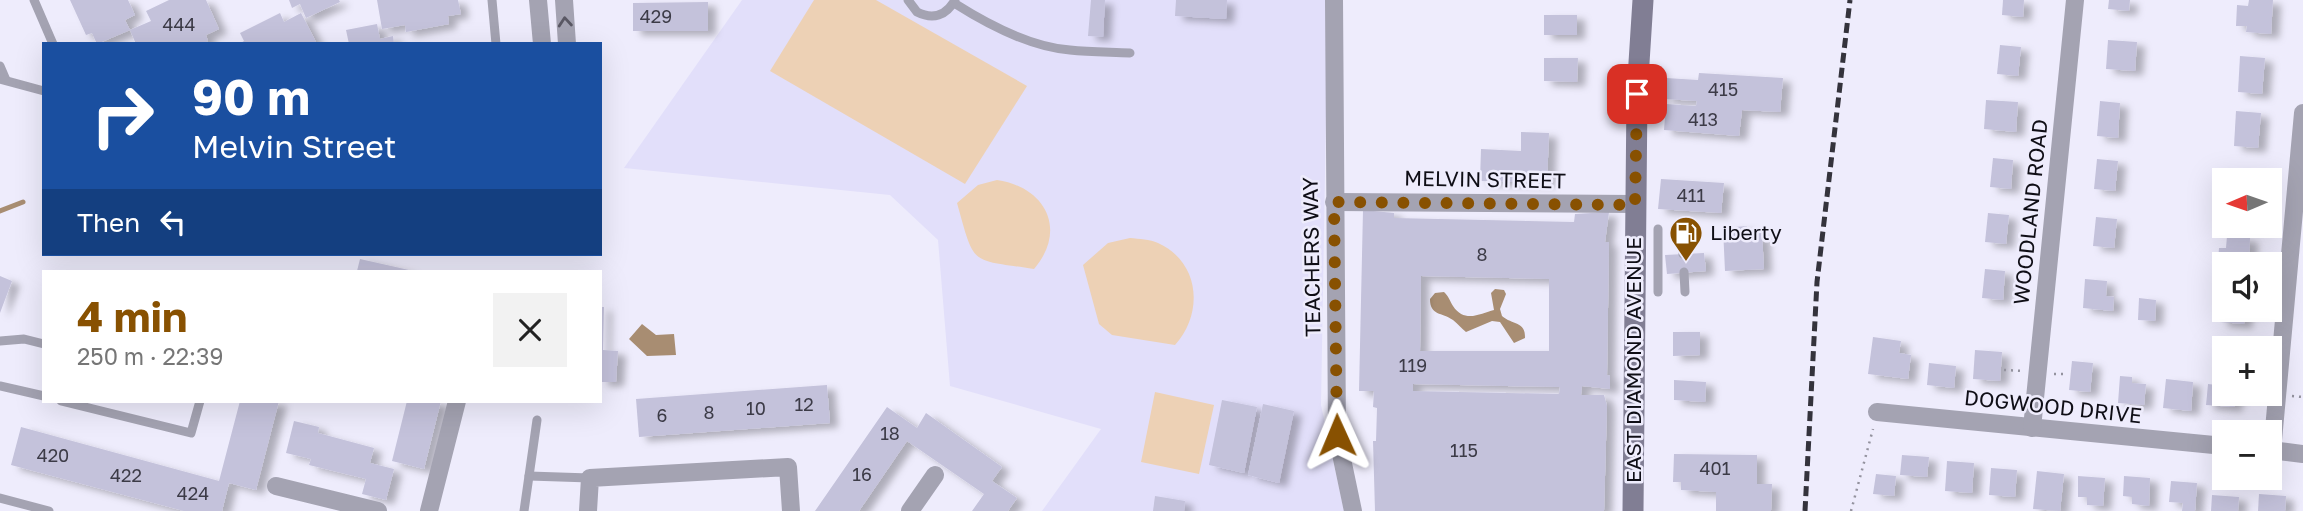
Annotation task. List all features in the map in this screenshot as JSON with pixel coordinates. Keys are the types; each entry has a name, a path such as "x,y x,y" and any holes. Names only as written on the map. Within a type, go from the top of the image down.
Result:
{"street":[{"path":"538,0 542,42"},
{"path":"564,0 567,42"},
{"name":"TEACHERS WAY","path":"1334,0 1337,435 1353,511"},
{"name":"EAST DIAMOND AVENUE","path":"1633,511 1637,94 1643,0"},
{"name":"WOODLAND ROAD","path":"2032,428 2075,0"},
{"path":"2274,420 2303,113"},
{"name":"MELVIN STREET","path":"1334,202 1635,205"},
{"path":"429,511 456,403"},
{"name":"DOGWOOD DRIVE","path":"1877,412 2212,445"},
{"path":"2282,452 2303,454"},
{"path":"588,511 590,478 788,467 791,511"},
{"path":"910,511 935,475"},
{"path":"276,486 377,511"}],"lane":[{"path":"34,0 52,42"},
{"path":"492,0 496,42"},
{"path":"908,0 917,12 926,16 942,15 954,1 989,23 1039,43 1068,50 1130,53"},
{"path":"0,66 3,80 42,90"},
{"path":"1658,229 1658,292"},
{"path":"1682,229 1684,254"},
{"path":"1684,272 1685,292"},
{"path":"0,341 24,339 42,344"},
{"path":"0,386 42,396"},
{"path":"69,403 191,433 199,403"},
{"path":"524,511 537,420"},
{"path":"529,476 590,478"},
{"path":"0,498 49,511"}],"path":[{"path":"1852,511 1877,412"}],"shaded area":[{"path":"742,0 1328,0 1321,405 1344,511 1042,511 1101,429 950,386 938,240 890,195 624,168"},
{"path":"814,0 876,0 1027,86 965,184 770,71"},
{"path":"997,180 1028,191 1046,212 1050,225 1049,239 1044,254 1034,269 986,261 978,256 967,239 957,203 978,185"},
{"path":"1130,238 1155,242 1172,252 1189,275 1193,304 1184,332 1175,345 1112,335 1099,324 1083,265 1108,243"},
{"path":"1495,289 1504,290 1506,294 1500,309 1502,316 1521,326 1525,338 1514,343 1500,322 1492,321 1466,332 1453,320 1432,308 1430,299 1435,293 1444,292 1463,315 1478,315 1494,310 1491,293"},
{"path":"642,324 656,335 674,334 676,355 647,356 629,339"},
{"path":"1155,392 1214,405 1199,474 1141,462"}],"building":[{"path":"70,0 128,0 135,15 125,20 130,30 102,42 96,42 92,33 86,35"},
{"path":"169,0 206,0 219,29 206,35 206,42 135,42 130,30 151,21 146,11"},
{"path":"289,0 340,2 306,18 300,4 292,8"},
{"path":"377,0 458,0 461,14 448,16 449,24 406,32 405,25 382,29"},
{"path":"1091,0 1105,0 1103,37 1088,36"},
{"path":"1176,0 1227,0 1226,19 1175,16"},
{"path":"2003,0 2024,0 2023,17 2002,15"},
{"path":"2109,0 2130,0 2129,11 2108,9"},
{"path":"2249,0 2273,0 2271,34 2246,32 2247,26 2236,26 2237,5 2248,6"},
{"path":"708,2 708,31 633,31 633,3"},
{"path":"280,13 284,22 301,13 316,42 242,42 240,33"},
{"path":"1544,15 1577,15 1577,35 1544,35"},
{"path":"377,24 380,39 393,36 394,42 349,42 346,30"},
{"path":"2108,40 2137,42 2135,71 2106,69"},
{"path":"2000,45 2021,47 2018,76 1997,74"},
{"path":"2240,56 2265,58 2262,94 2238,92"},
{"path":"1544,58 1578,58 1577,82 1544,81"},
{"path":"1699,73 1783,78 1780,112 1742,110 1739,136 1664,130 1666,104 1696,106 1697,101 1664,99 1666,78 1698,80"},
{"path":"1986,100 2018,102 2016,132 1984,129"},
{"path":"2100,101 2120,103 2118,138 2097,136"},
{"path":"2236,111 2261,113 2258,148 2234,146"},
{"path":"1521,132 1549,133 1547,183 1480,181 1481,149 1521,151"},
{"path":"1993,158 2013,160 2011,189 1990,187"},
{"path":"2097,159 2118,161 2115,191 2094,189"},
{"path":"1661,179 1724,183 1721,213 1658,209"},
{"path":"1363,210 1394,213 1394,218 1574,222 1575,214 1609,212 1605,242 1609,242 1607,375 1610,376 1610,389 1582,386 1581,395 1604,395 1607,406 1604,511 1375,511 1373,441 1376,441 1377,408 1373,407 1374,391 1359,391","holes":["1421,276 1549,279 1549,351 1420,351","1413,384 1560,387 1559,394 1413,391"]},
{"path":"1988,213 2009,215 2006,244 1985,242"},
{"path":"2096,217 2117,219 2114,248 2093,246"},
{"path":"1747,226 1747,234 1762,233 1764,269 1725,271 1723,228"},
{"path":"2227,238 2250,238 2249,252 2219,252 2219,248 2226,248"},
{"name":"Liberty","path":"1704,253 1706,271 1667,274 1665,255"},
{"path":"360,259 409,270 357,270"},
{"path":"1985,269 2005,271 2003,300 1982,298"},
{"path":"0,276 12,281 0,313"},
{"path":"2085,279 2107,281 2106,296 2114,297 2113,311 2083,308"},
{"path":"2139,298 2156,300 2155,321 2138,320"},
{"path":"602,307 603,350 618,351 616,382 602,382"},
{"path":"1673,332 1700,332 1700,355 1673,356"},
{"path":"1873,337 1901,341 1899,353 1911,355 1908,379 1868,374"},
{"path":"1975,350 2002,352 2000,381 1973,379"},
{"path":"2072,361 2093,363 2090,392 2069,390"},
{"path":"1929,363 1956,366 1954,388 1927,385"},
{"path":"2120,376 2132,377 2132,383 2146,384 2144,405 2118,403"},
{"path":"2166,379 2193,382 2191,411 2163,408"},
{"path":"1674,380 1706,382 1705,402 1674,400"},
{"path":"2208,384 2212,384 2212,405 2206,405"},
{"path":"827,385 830,423 639,437 636,399"},
{"path":"1222,400 1257,407 1244,473 1209,465"},
{"path":"239,403 278,403 256,490 229,483 222,511 184,511 11,465 21,427 219,481"},
{"path":"406,403 440,403 424,469 392,461"},
{"path":"1263,404 1294,411 1279,483 1248,475"},
{"path":"887,407 917,428 926,413 1002,467 992,481 1017,498 1008,511 972,511 984,494 907,441 859,511 815,511"},
{"path":"294,421 319,427 318,433 374,448 370,463 394,469 386,500 362,494 366,479 309,465 311,459 286,453"},
{"path":"1674,454 1757,455 1757,484 1772,484 1771,511 1716,511 1716,492 1681,490 1681,482 1673,482"},
{"path":"1902,455 1929,457 1927,477 1900,475"},
{"path":"1947,461 1974,463 1972,493 1945,491"},
{"path":"1991,468 2017,470 2015,497 1989,495"},
{"path":"2037,471 2064,474 2060,511 2033,509"},
{"path":"1876,474 1896,476 1894,496 1873,494"},
{"path":"2078,476 2105,478 2103,506 2087,505 2087,497 2078,497"},
{"path":"2124,476 2150,478 2149,506 2132,504 2132,497 2123,496"},
{"path":"2171,481 2197,483 2195,511 2182,511 2183,503 2169,502"},
{"path":"2259,494 2286,496 2285,511 2258,511"},
{"path":"2212,495 2239,497 2238,511 2211,511"},
{"path":"1155,496 1185,501 1184,511 1153,511"}],"waterway":[{"path":"0,211 23,202"}],"railway":[{"path":"1805,511 1817,282 1850,0"}],"place":[{"name":"Liberty","path":"1686,263"}],"route":[{"path":"1337,435 1334,202 1635,205 1637,94"}]}
